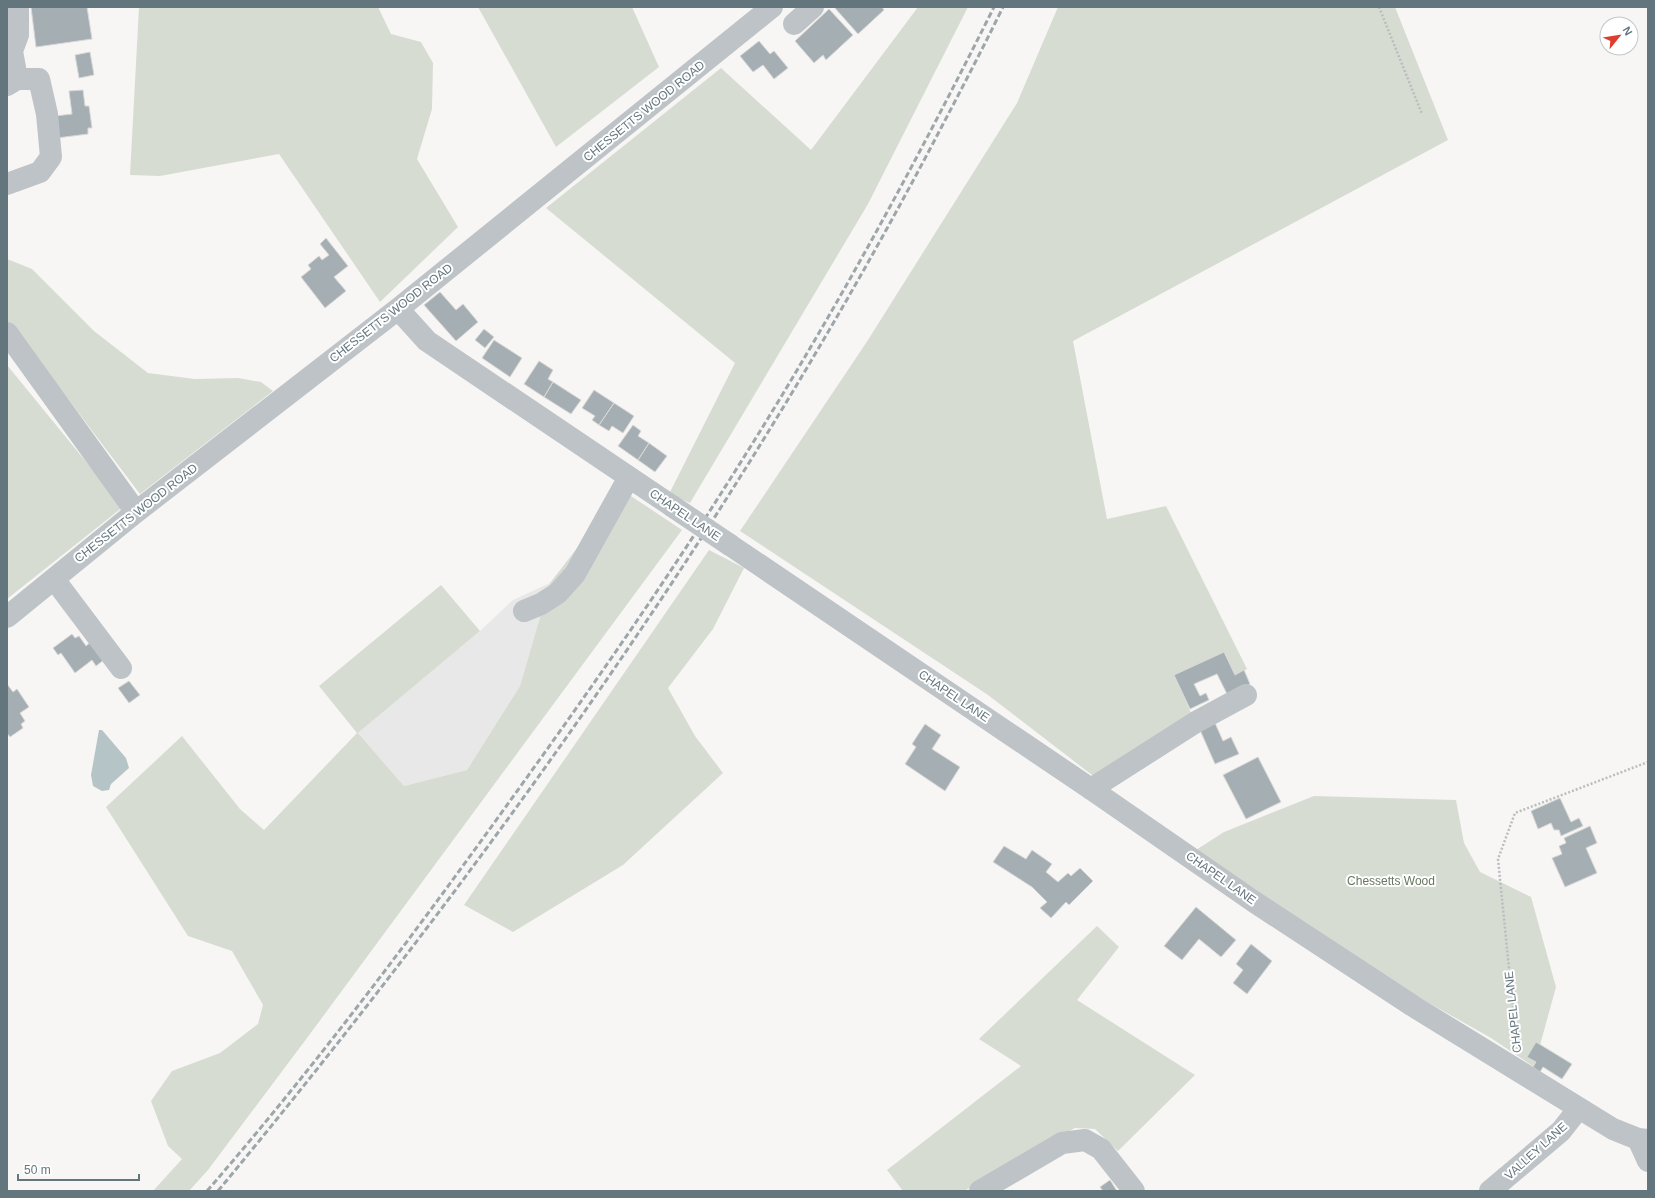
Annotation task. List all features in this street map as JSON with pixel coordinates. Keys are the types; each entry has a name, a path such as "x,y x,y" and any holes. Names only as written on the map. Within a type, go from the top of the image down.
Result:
{"street":[{"path":"7,184 40,172 51,157 47,114 39,79 12,82 12,51 18,35 18,7"},
{"name":"CHESSETTS WOOD ROAD","path":"7,617 136,512 398,309 772,7"},
{"path":"794,24 813,7"},
{"name":"CHAPEL LANE","path":"398,309 427,341 1091,789 1253,901 1413,1006 1613,1129 1643,1139"},
{"path":"7,333 136,512"},
{"path":"524,611 541,604 558,593 575,574 629,477"},
{"path":"54,579 122,668"},
{"path":"1091,789 1196,722 1246,695"},
{"name":"VALLEY LANE","path":"1490,1191 1561,1131 1579,1108"},
{"path":"1643,1139 1648,1161"},
{"path":"980,1191 1062,1144 1085,1140 1101,1149 1134,1191"}],"path":[{"path":"1379,7 1422,114"},
{"name":"CHAPEL LANE","path":"1519,1070 1498,859 1515,813 1648,762"}],"shaded area":[{"path":"550,583 520,686 467,770 404,786 358,733 480,631 513,600"},
{"path":"99,730 102,730 126,758 129,768 111,784 109,790 102,791 93,786 91,775"}],"green space":[{"path":"139,7 378,7 391,34 421,42 433,63 432,109 417,159 458,227 380,302 279,154 160,176 130,175"},
{"path":"478,7 632,7 659,67 556,147"},
{"path":"918,7 968,7 868,204 690,503 669,494 735,363 546,208 721,68 811,150"},
{"path":"1058,7 1395,7 1448,140 1073,341 1107,519 1166,506 1247,669 1235,675 1224,652 1174,675 1192,715 1096,778 988,695 740,531 868,340 1017,103"},
{"path":"7,259 32,269 94,331 148,373 195,379 238,378 261,382 273,391 140,494 21,337 7,327"},
{"path":"7,365 123,507 7,599"},
{"path":"622,490 682,530 208,1170 189,1191 153,1191 182,1159 168,1146 151,1101 172,1071 220,1053 258,1024 263,1005 232,951 188,936 106,807 182,736 240,809 264,830 357,733 319,686 441,585 480,631 358,733 404,786 467,770 520,686 550,583"},
{"path":"709,550 744,568 713,629 668,688 695,736 723,773 623,865 513,932 464,905"},
{"name":"Chessetts Wood","path":"1314,796 1456,800 1464,843 1480,872 1531,897 1556,987 1534,1067 1491,1038 1392,982 1196,850 1224,832"},
{"path":"1097,926 1119,947 1077,1000 1195,1075 1118,1151 1095,1129 1075,1128 964,1191 903,1191 887,1170 1021,1066 979,1039"}],"building":[{"path":"31,7 87,7 92,39 36,47"},
{"path":"834,7 882,7 884,10 858,34"},
{"path":"829,9 853,35 826,60 823,55 814,63 795,41"},
{"path":"759,41 770,54 774,51 788,68 774,79 763,65 753,72 740,56"},
{"path":"90,52 94,75 79,78 75,55"},
{"path":"83,90 85,106 89,106 92,128 88,128 88,134 57,138 55,116 72,114 69,91"},
{"path":"326,238 348,266 334,277 346,291 325,308 301,277 311,269 308,265 319,256 322,260 329,255 320,244"},
{"path":"440,292 456,310 463,304 478,322 456,341 424,305"},
{"path":"484,329 494,337 485,348 475,340"},
{"path":"494,340 522,358 510,377 482,358"},
{"path":"539,361 553,370 548,379 553,382 544,397 524,384"},
{"path":"553,382 581,400 571,414 544,397"},
{"path":"594,390 614,403 599,425 592,420 595,416 582,408"},
{"path":"614,403 634,416 623,433 612,426 609,431 599,425"},
{"path":"633,425 641,431 638,436 649,443 638,460 618,446"},
{"path":"649,443 667,456 655,472 638,460"},
{"path":"72,634 75,638 79,636 86,646 92,641 105,659 96,666 92,660 75,673 61,653 58,655 53,648"},
{"path":"1224,652 1235,675 1244,670 1250,684 1227,694 1217,674 1194,684 1200,696 1206,693 1209,700 1190,709 1174,675"},
{"path":"129,681 140,695 129,703 118,688"},
{"path":"7,684 13,692 17,689 29,707 20,713 25,721 21,724 23,728 10,737 7,733"},
{"path":"1215,723 1223,741 1231,737 1239,754 1215,764 1200,730"},
{"path":"925,724 941,735 932,749 960,767 945,791 905,764 916,747 912,744"},
{"path":"1258,757 1281,802 1246,819 1223,775"},
{"path":"1560,798 1571,822 1579,818 1583,826 1561,836 1559,830 1554,830 1551,823 1538,829 1531,811"},
{"path":"1590,826 1597,843 1586,848 1597,873 1565,887 1552,858 1562,854 1559,846 1566,843 1564,838"},
{"path":"1004,846 1026,859 1032,850 1052,864 1046,872 1058,882 1068,873 1071,876 1080,868 1093,881 1069,905 1066,902 1051,918 1040,908 1047,902 1032,887 993,862"},
{"path":"1196,907 1236,940 1221,957 1199,939 1182,960 1164,946"},
{"path":"1251,944 1272,961 1247,994 1233,983 1243,970 1236,964"},
{"path":"1536,1042 1572,1064 1562,1079 1543,1067 1540,1072 1533,1067 1536,1062 1527,1057"},
{"path":"1110,1180 1117,1191 1103,1191 1100,1187"}],"railway":[{"path":"207,1191 317,1059 421,922 552,743 674,566 768,419 836,303 933,127 994,7"},
{"path":"218,1191 320,1066 419,939 515,810 608,678 697,544 783,408 864,269 941,128 1003,7"}]}
